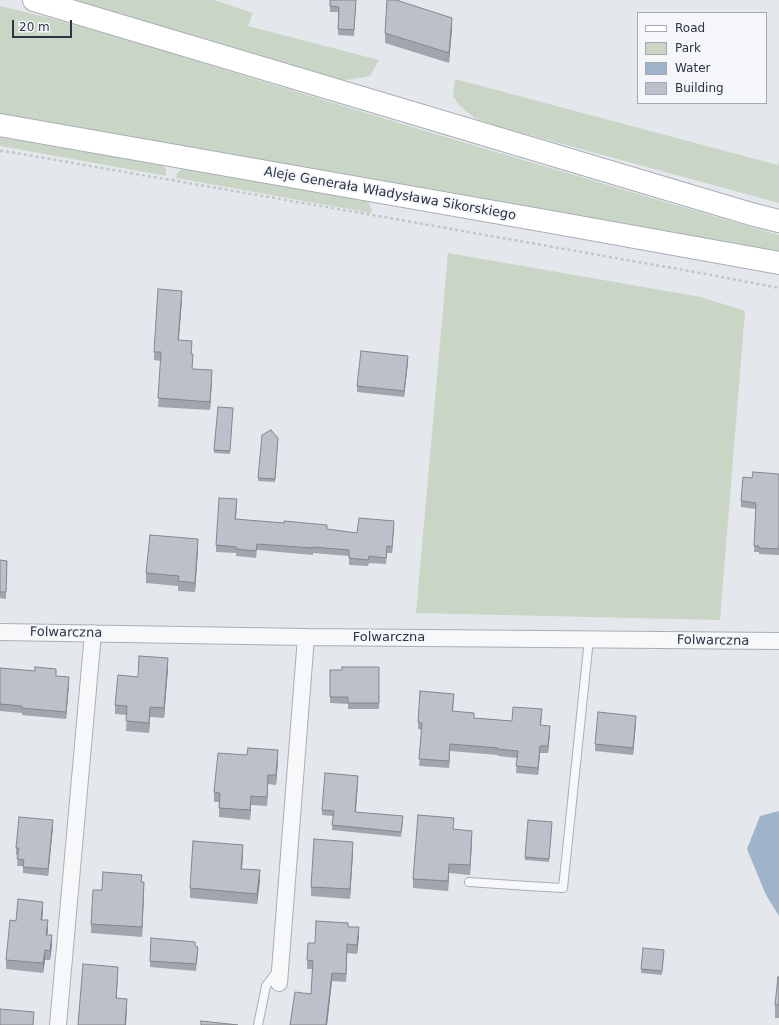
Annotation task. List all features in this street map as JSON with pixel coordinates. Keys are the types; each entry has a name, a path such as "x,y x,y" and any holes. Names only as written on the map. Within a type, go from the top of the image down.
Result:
{"main road":[{"path":"34,0 779,221"},
{"name":"Aleje Generała Władysława Sikorskiego","path":"0,125 779,263"}],"street":[{"name":"Folwarczna","path":"0,632 306,637 779,641"},
{"path":"58,1025 93,633"},
{"path":"279,983 306,637"}],"lane":[{"path":"469,882 563,888 589,639"},
{"path":"258,1025 266,986 280,966"}],"path":[{"path":"0,150 779,288"}],"green space":[{"path":"74,0 214,0 253,13 248,26 379,60 370,76 347,80 335,79"},
{"path":"0,6 114,36 432,133 779,235 779,252 448,192 0,114"},
{"path":"455,79 778,165 779,159 779,203 496,126 475,118 460,106 453,96"},
{"path":"0,137 163,164 166,170 166,176 0,146"},
{"path":"184,167 368,201 372,210 371,213 176,178 177,173"},
{"path":"448,253 701,297 745,311 720,620 416,613"}],"water":[{"path":"779,811 779,916 766,895 747,849 760,816"}],"building":[{"path":"330,0 356,0 354,30 338,29 339,7 330,6"},
{"path":"387,0 396,0 452,18 449,53 385,33"},
{"path":"158,289 182,291 178,340 192,341 192,369 212,370 210,402 158,398 161,352 154,352"},
{"path":"361,351 408,356 404,391 357,386"},
{"path":"218,407 233,408 230,451 214,450"},
{"path":"271,430 278,438 275,479 258,478 262,435"},
{"path":"753,472 779,474 779,549 759,548 759,546 754,546 756,503 741,501 743,477 752,478"},
{"path":"219,498 237,499 235,519 327,525 327,529 357,533 359,518 394,521 392,547 387,546 386,558 369,556 368,560 349,558 349,550 257,544 256,551 216,545"},
{"path":"150,535 198,539 195,583 178,581 179,576 146,573"},
{"path":"0,560 7,561 6,592 0,592"},
{"path":"139,656 168,658 164,708 150,707 149,723 126,721 127,706 115,705 118,675 138,677"},
{"path":"35,667 56,669 56,676 69,677 66,712 22,708 22,706 0,704 0,668 35,671"},
{"path":"342,667 379,667 379,703 348,703 348,697 330,697 330,670 342,670"},
{"path":"420,691 454,694 452,711 474,713 474,718 512,721 513,707 542,709 540,725 550,726 548,746 540,746 538,768 516,766 518,751 450,744 449,761 419,759 422,723 418,722"},
{"path":"598,712 636,716 633,748 595,744"},
{"path":"248,748 278,750 276,775 268,775 267,797 251,796 250,810 219,808 220,793 214,792 218,753 247,755"},
{"path":"325,773 358,776 355,812 403,816 401,832 332,825 334,811 322,810"},
{"path":"418,815 454,818 453,829 472,831 470,865 449,864 448,881 413,879"},
{"path":"19,817 53,820 48,869 23,867 24,860 17,859 19,848 16,848"},
{"path":"528,820 552,822 549,859 525,857"},
{"path":"314,839 353,842 350,889 311,887"},
{"path":"193,841 243,845 241,869 260,870 257,894 190,888"},
{"path":"103,872 142,875 141,882 144,882 142,927 91,924 93,890 102,890"},
{"path":"18,899 43,902 41,920 48,920 46,935 52,935 50,951 45,950 43,963 6,960 10,920 16,921"},
{"path":"316,921 348,923 348,927 359,927 357,945 347,944 346,974 332,973 326,1025 290,1025 295,992 311,994 313,961 307,960 308,943 315,943"},
{"path":"151,938 195,942 195,946 198,947 196,964 150,961"},
{"path":"643,948 664,950 662,971 641,969"},
{"path":"83,964 118,967 116,998 127,999 125,1025 78,1025"},
{"path":"778,977 779,1005 775,1005"},
{"path":"0,1009 34,1012 33,1025 0,1025"},
{"path":"201,1021 238,1025 201,1025"}]}
